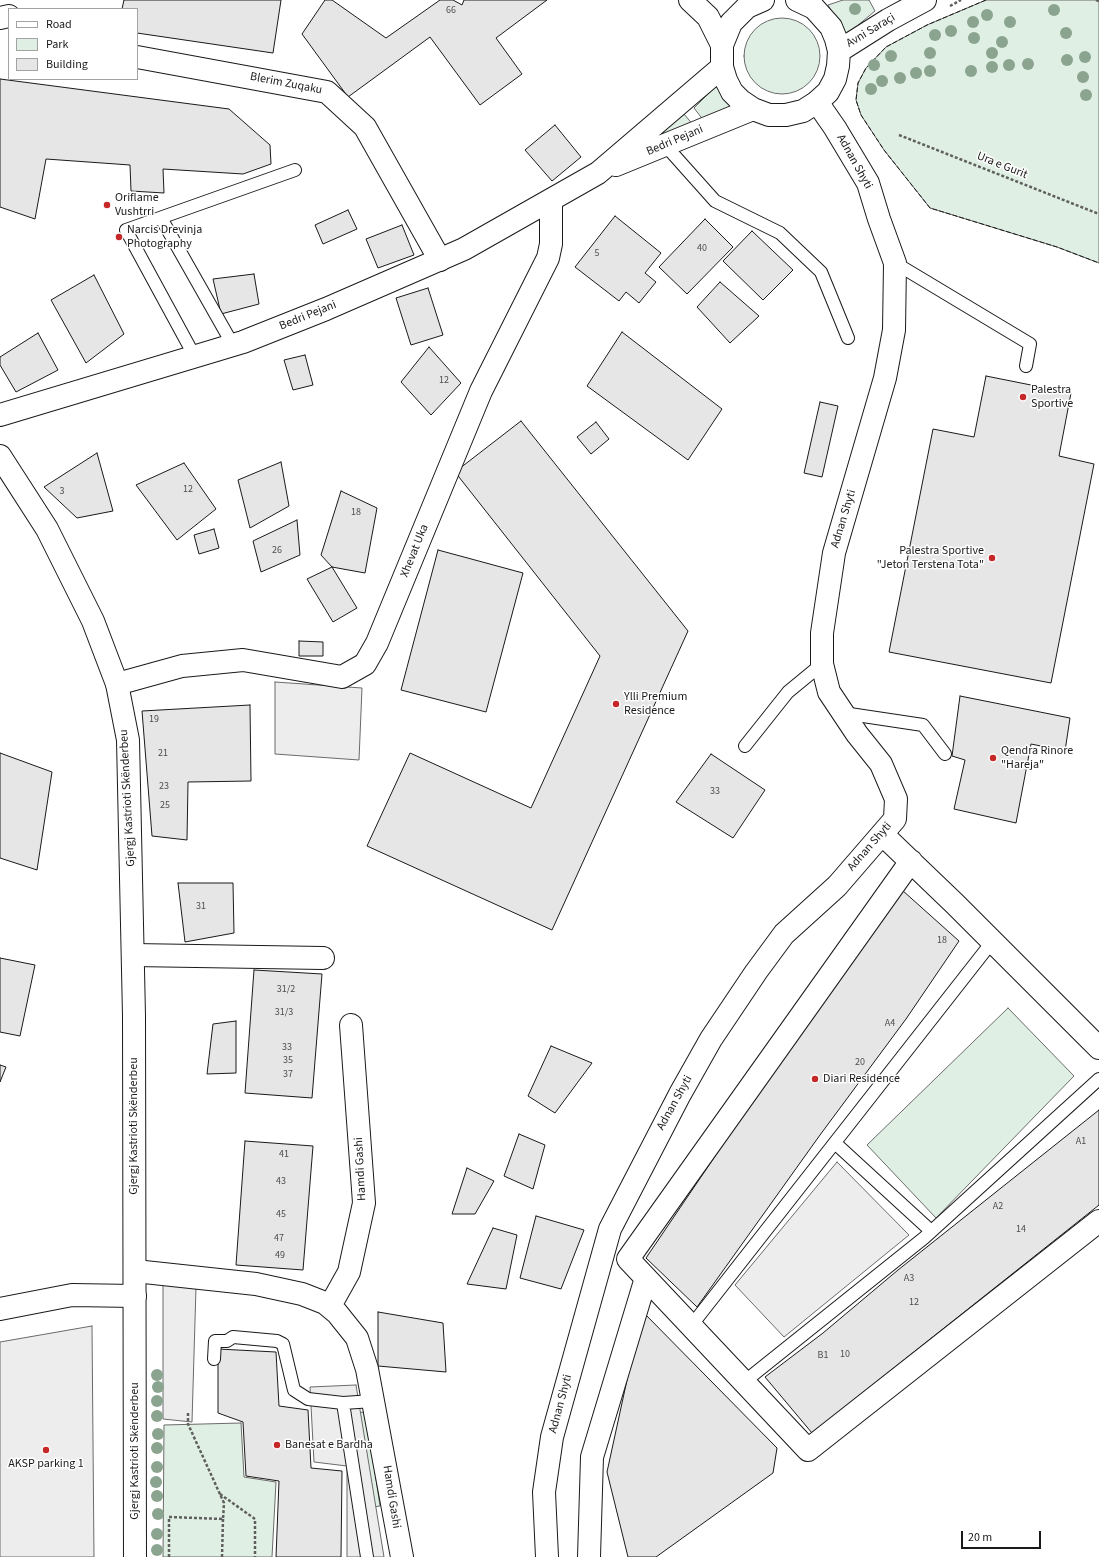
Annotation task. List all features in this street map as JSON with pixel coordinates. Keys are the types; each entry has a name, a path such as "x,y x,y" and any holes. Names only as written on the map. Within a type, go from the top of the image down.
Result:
{"street":[{"path":"690,0 708,17 722,44"},
{"name":"Avni Saraçi","path":"839,51 888,20 925,0"},
{"path":"749,2 731,23 722,44 722,67 726,80 732,92 741,101 753,109 769,115 786,115 803,111 817,102 828,92 835,79 838,66 839,51 836,39 823,16 814,8 802,1"},
{"name":"Blerim Zuqaku","path":"138,57 327,92 365,126 440,260"},
{"name":"Bedri Pejani","path":"0,415 233,345 326,308 464,249 551,201 598,172 722,67"},
{"name":"Adnan Shyti","path":"547,1557 544,1492 552,1437 610,1229 711,1039 756,972 784,934 837,886 895,819 896,799 881,764 829,692 822,664 822,633 834,553 883,385 894,330 895,263 868,183 835,128 817,102"},
{"name":"Bedri Pejani","path":"598,172 753,109"},
{"name":"Xhevat Uka","path":"117,684 182,666 243,660 342,677 365,664 378,643 481,391 548,258 551,244 551,201"},
{"name":"Gjergj Kastrioti Skënderbeu","path":"0,456 47,529 93,621 117,684 128,740 133,955 135,1557"},
{"path":"882,834 955,904 1099,1048"},
{"path":"911,862 628,1259 808,1450 1099,1221"},
{"path":"133,955 324,958"},
{"name":"Hamdi Gashi","path":"330,1306 349,1272 364,1203 351,1025"},
{"name":"Hamdi Gashi","path":"135,1271 256,1284 302,1294 330,1306 357,1338 368,1369 402,1557"},
{"path":"589,1557 592,1457 646,1278"},
{"path":"0,1309 72,1295 135,1296"}],"lane":[{"path":"665,145 715,201 780,233 821,272 848,338"},
{"path":"195,357 126,230 295,170"},
{"path":"161,218 233,345"},
{"path":"895,263 1030,344 1026,366"},
{"path":"745,746 788,692 822,664"},
{"path":"843,713 924,725 946,754"},
{"path":"691,1326 992,942"},
{"path":"744,1382 931,1231 1099,1079"},
{"path":"835,1142 931,1231"},
{"path":"214,1359 215,1341 227,1341 233,1337 277,1341 283,1344 294,1390 308,1399 343,1403 373,1401"},
{"path":"343,1403 367,1557"}],"path":[{"path":"949,7 962,0"},
{"name":"Ura e Gurit","path":"899,135 1099,214"},
{"path":"188,1412 188,1424 224,1503 222,1557"},
{"path":"219,1493 255,1519 255,1557"},
{"path":"169,1557 170,1516 223,1519"}],"green space":[{"path":"843,0 869,0 875,11 845,36 828,5"},
{"path":"986,0 1099,0 1099,263 1057,247 930,208 884,150 861,115 856,100 858,83 866,68 886,47 927,25"},
{"path":"775,18 789,18 803,24 814,35 820,49 820,63 817,71 809,83 803,88 789,94 775,94 761,88 750,77 744,63 744,49 750,35 761,24"},
{"path":"717,85 734,105 704,121 694,108"},
{"path":"684,114 694,126 649,142"},
{"path":"1008,1008 1074,1076 936,1218 867,1145"},
{"path":"366,1412 380,1506 367,1508 353,1413"},
{"path":"241,1423 244,1477 276,1482 272,1557 163,1557 164,1425"}],"shaded area":[{"path":"275,682 362,688 359,760 275,754"},
{"path":"837,1162 909,1235 784,1337 735,1285"},
{"path":"163,1285 196,1287 192,1422 163,1419"},
{"name":"AKSP parking 1","path":"92,1326 94,1557 0,1557 0,1342"},
{"path":"356,1385 384,1557 347,1557 347,1466 314,1462 310,1387"}],"building":[{"path":"124,0 281,0 273,53 138,33 138,8 122,8"},
{"path":"325,0 332,0 386,38 440,0 453,0 462,5 464,0 547,0 496,38 522,74 480,105 430,37 348,97 302,34"},
{"path":"0,79 229,109 270,145 271,164 243,174 163,169 164,193 131,191 130,165 46,159 35,219 0,207"},
{"path":"555,125 581,157 552,181 525,150"},
{"path":"348,210 357,229 323,244 315,225"},
{"path":"615,216 661,253 645,273 656,282 639,303 626,292 619,301 575,267"},
{"path":"705,219 733,247 687,294 659,267"},
{"path":"402,225 414,255 378,268 366,239"},
{"path":"752,231 793,270 763,300 723,261"},
{"path":"254,274 259,304 221,314 213,279"},
{"path":"94,275 124,334 86,363 51,300"},
{"path":"720,282 759,316 730,343 697,307"},
{"path":"428,288 443,335 411,345 396,298"},
{"path":"622,332 722,409 688,460 587,386"},
{"path":"38,333 58,370 16,392 0,365 0,357"},
{"path":"429,347 461,383 431,415 401,382"},
{"path":"305,355 313,385 293,390 284,360"},
{"name":"Palestra Sportive \"Jeton Terstena Tota\"","path":"986,376 1071,393 1059,456 1094,464 1051,683 889,652 933,429 974,437"},
{"path":"820,402 838,406 822,477 804,473"},
{"name":"Ylli Premium Residence","path":"521,421 688,631 552,930 367,846 410,753 531,808 600,656 455,472"},
{"path":"596,422 609,439 591,454 577,437"},
{"path":"97,453 113,511 77,518 44,487"},
{"path":"281,462 289,506 250,528 238,480"},
{"path":"184,463 216,509 177,540 136,485"},
{"path":"341,491 377,508 365,573 332,567 321,555"},
{"path":"297,520 300,555 261,572 253,541"},
{"path":"214,529 219,548 199,554 194,535"},
{"path":"438,550 523,573 486,712 401,690"},
{"path":"332,567 357,608 333,622 307,579"},
{"path":"299,641 323,642 323,656 299,656"},
{"name":"Qendra Rinore \"Hareja\"","path":"960,696 1070,718 1065,751 1031,744 1016,823 954,809 965,760 952,756"},
{"path":"250,705 251,781 188,782 187,840 152,836 142,711"},
{"path":"0,753 52,772 37,870 0,858"},
{"path":"711,754 765,790 733,838 676,802"},
{"path":"178,883 233,883 234,933 185,942"},
{"name":"Diari Residence","path":"902,890 959,941 906,1019 820,1135 697,1307 646,1258 806,1022"},
{"path":"0,958 35,965 20,1036 0,1032"},
{"path":"254,970 322,974 312,1098 245,1093"},
{"path":"236,1021 236,1073 207,1074 213,1024"},
{"path":"551,1046 592,1063 555,1113 528,1096"},
{"path":"0,1065 6,1067 0,1082"},
{"path":"1099,1110 1099,1205 812,1433 765,1377 823,1333 898,1270"},
{"path":"519,1134 545,1145 533,1189 504,1176"},
{"path":"245,1141 313,1146 303,1270 236,1265"},
{"path":"467,1168 494,1181 475,1214 452,1214"},
{"path":"536,1216 584,1230 561,1289 520,1278"},
{"path":"493,1228 517,1235 506,1289 467,1284"},
{"path":"642,1311 777,1448 773,1473 656,1557 628,1557 607,1472"},
{"path":"378,1312 443,1323 446,1372 378,1366"},
{"name":"Banesat e Bardha","path":"218,1349 276,1352 279,1406 308,1410 311,1468 342,1471 341,1557 276,1557 279,1481 246,1476 243,1422 218,1413"}],"fence":[{"path":"986,0 927,25 886,47 866,68 858,83 856,100 861,115 884,150 930,208 1057,247 1099,263"}],"place":[{"name":"Oriflame Vushtrri","path":"107,205"},
{"name":"Narcis Drevinja Photography","path":"119,237"},
{"name":"Palestra Sportive","path":"1023,397"},
{"name":"Palestra Sportive \"Jeton Terstena Tota\"","path":"992,558"},
{"name":"Ylli Premium Residence","path":"616,704"},
{"name":"Qendra Rinore \"Hareja\"","path":"993,758"},
{"name":"Diari Residence","path":"815,1079"},
{"name":"Banesat e Bardha","path":"277,1445"},
{"name":"AKSP parking 1","path":"46,1450"}]}
